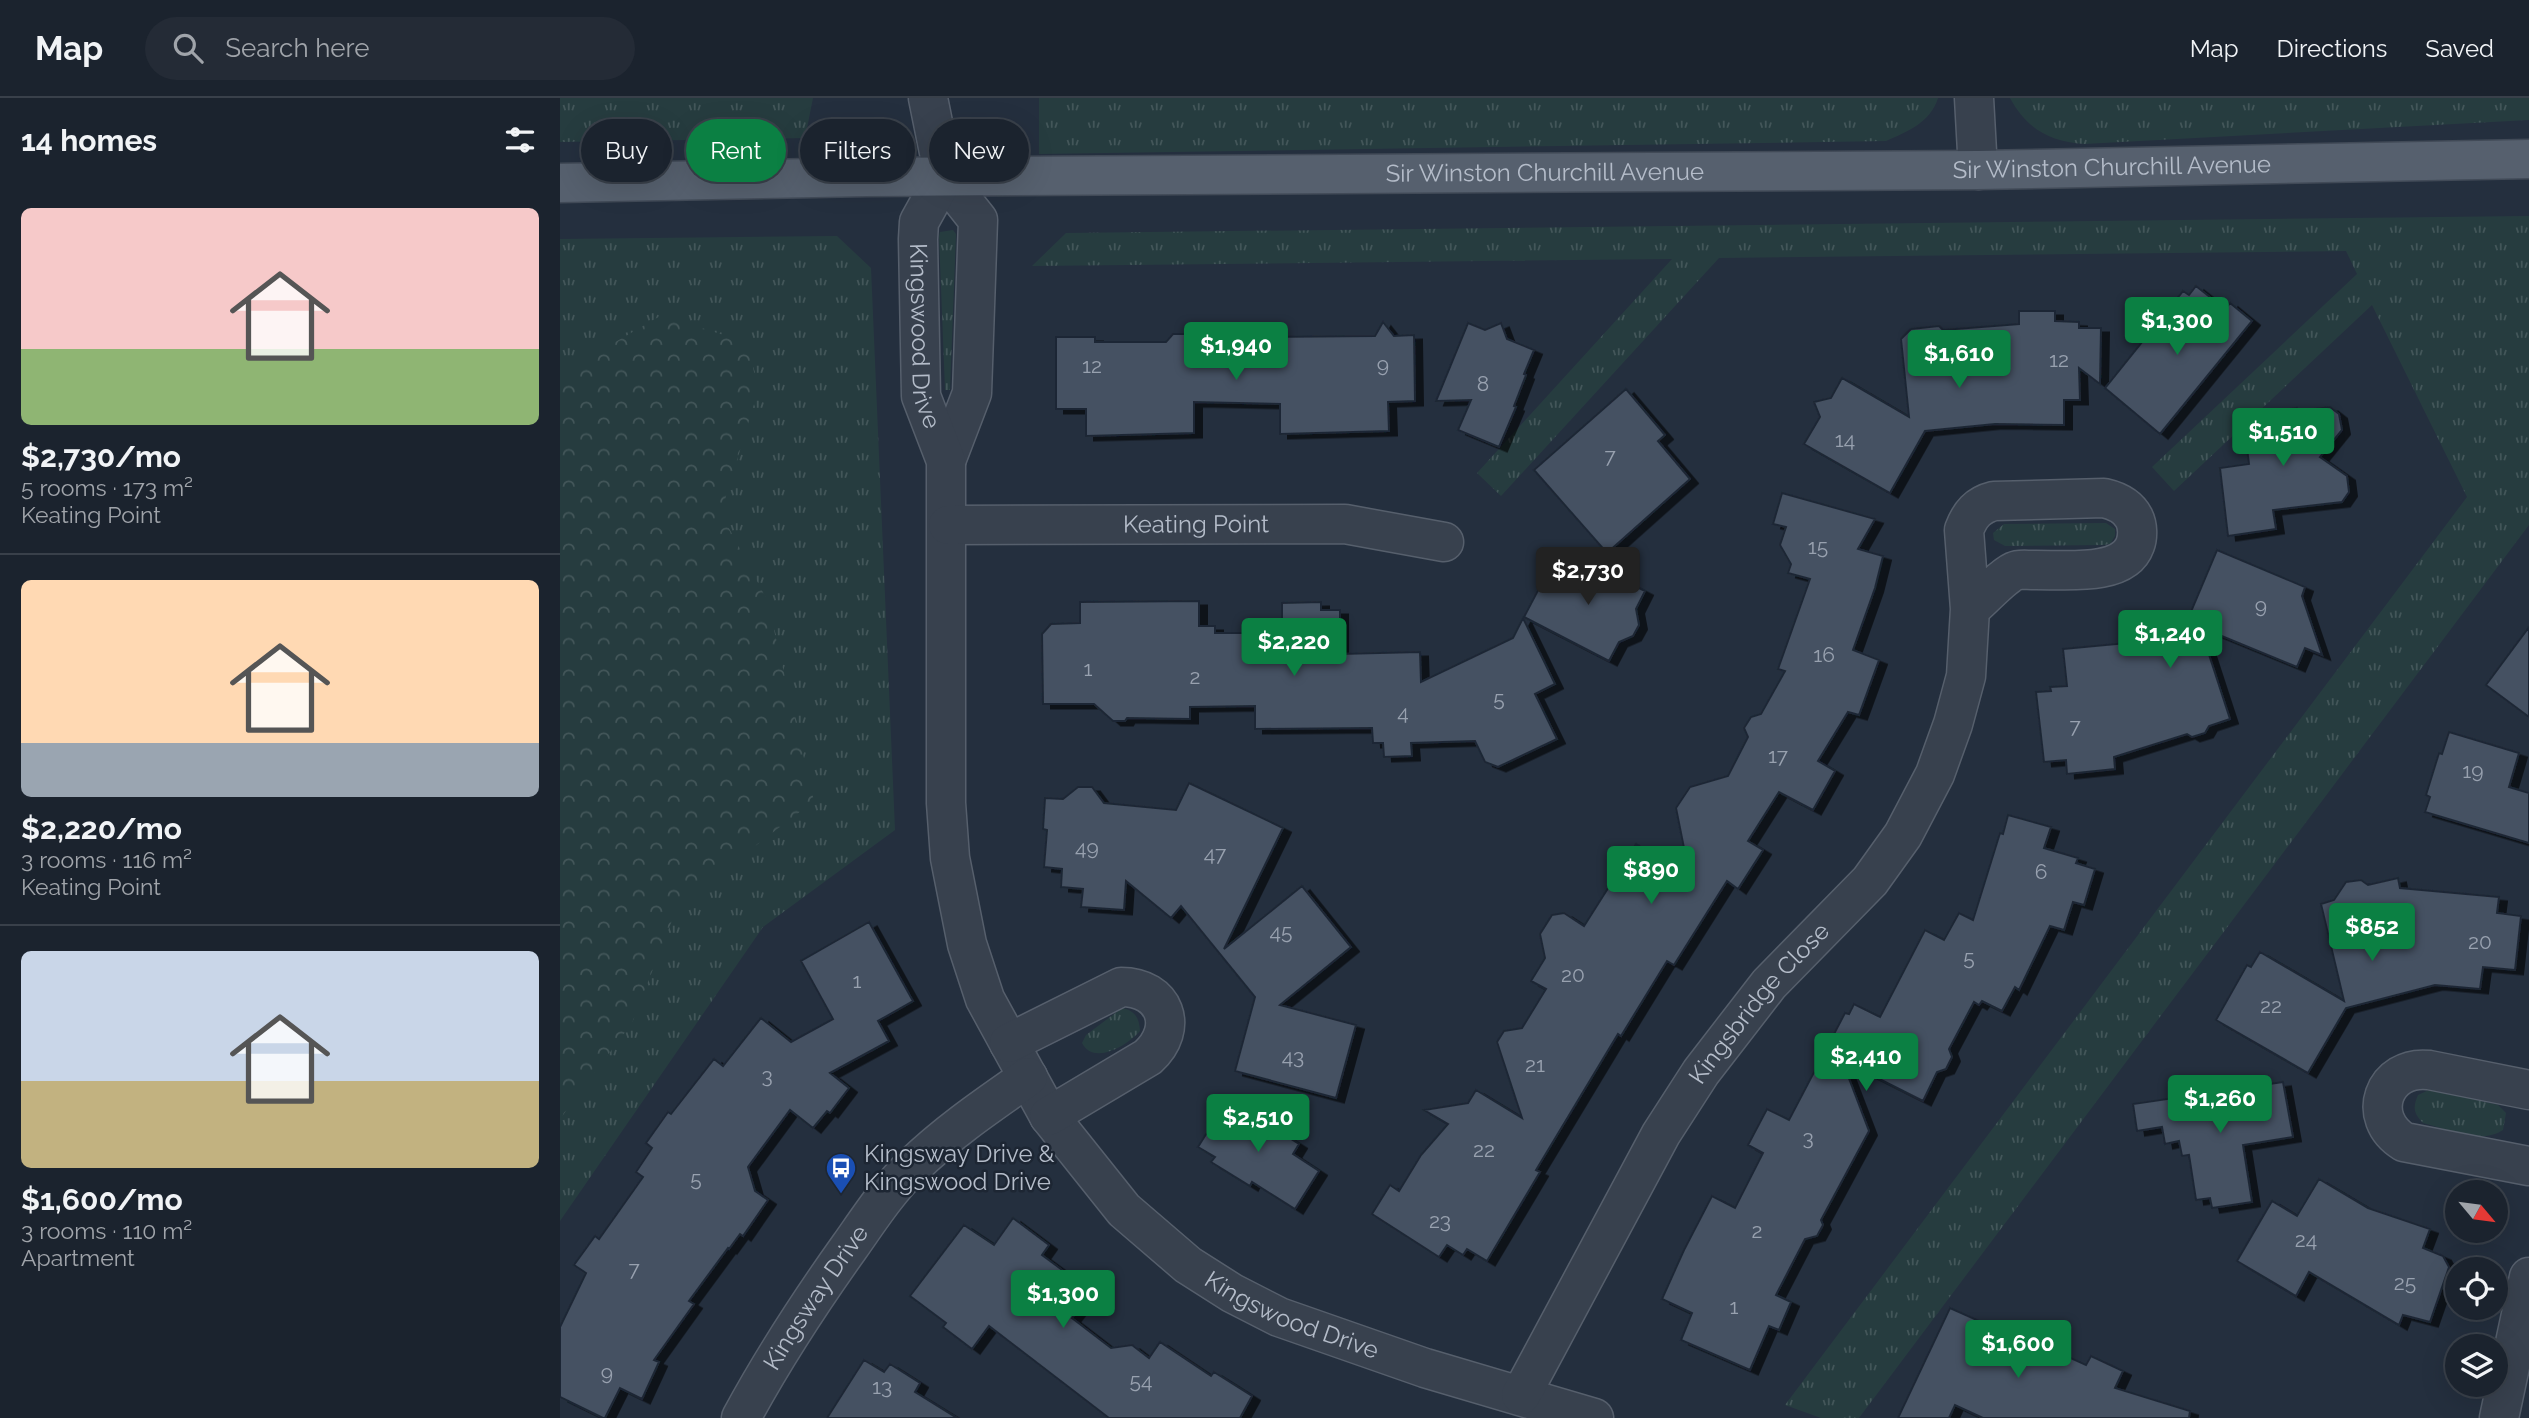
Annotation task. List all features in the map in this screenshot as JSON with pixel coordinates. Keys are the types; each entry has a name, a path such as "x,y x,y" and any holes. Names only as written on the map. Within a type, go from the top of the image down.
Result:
{"main road":[{"name":"Sir Winston Churchill Avenue","path":"1029,176 1978,170 2529,159"},
{"name":"Sir Winston Churchill Avenue","path":"560,183 929,177"}],"street":[{"path":"928,98 932,119"},
{"path":"1975,98 1978,170"},
{"name":"Kingswood Drive","path":"941,182 919,222 921,396 946,461 946,803 950,859 967,944 985,999 1049,1116 1124,1210 1188,1265 1232,1293 1279,1317 1328,1336 1594,1418"},
{"name":"Kingswood Drive","path":"946,461 972,393 978,220 948,182"},
{"name":"Kingsbridge Close","path":"1521,1395 1661,1134 1701,1072 1769,984 1870,881 1903,835 1935,774 1966,676 1970,610 1964,530 1968,520 1984,504 1994,501 2104,498 2127,508 2134,519 2136,543 2123,562 2101,568 2014,570 1970,610"},
{"name":"Keating Point","path":"948,525 1345,524 1444,542"},
{"path":"1009,1043 1121,987 1146,991 1156,999 1163,1010 1166,1023 1158,1048 1148,1057 1049,1116"},
{"path":"2529,1090 2416,1069 2403,1073 2389,1086 2383,1111 2389,1129 2404,1142 2529,1166"},
{"name":"Kingsway Drive","path":"741,1418 774,1357 817,1293 872,1215 911,1167 952,1131 1028,1077"},
{"path":"2499,1418 2529,1278"}],"green space":[{"path":"560,98 813,98 809,119 800,119 800,138 786,138 786,119 686,119 686,140 672,140 672,119 581,119 581,142 560,142"},
{"path":"1039,98 1938,98 1924,120 1886,141 1039,154"},
{"path":"2010,98 2529,98 2529,120 2084,144 2060,140 2040,132 2024,118"},
{"path":"2529,216 2529,525 1859,1418 1821,1418 1785,1405 2467,497 2372,305 2174,491 2152,467 2357,274 2346,251 1719,258 1501,496 1477,473 1672,259 1032,266 1066,233"},
{"path":"953,230 956,234 950,390 945,390 939,236 940,232"},
{"path":"837,236 871,268 895,830 763,927 560,1221 560,239"},
{"path":"662,315 748,343 758,391 721,513 767,600 814,801 678,905 632,1023 560,1119 560,386 567,370"},
{"path":"2106,523 2115,529 2115,536 2110,544 2104,545 2005,546 1994,540 1993,533 2004,524"},
{"path":"1122,1008 1136,1015 1140,1031 1128,1042 1111,1051 1094,1053 1087,1050 1082,1043 1086,1035"},
{"path":"2431,1089 2498,1105 2506,1113 2503,1130 2474,1136 2423,1123 2417,1116 2415,1103 2418,1095"}],"building":[{"path":"2196,286 2225,309 2230,303 2252,321 2160,434 2105,388 2183,291 2189,295"},
{"path":"2019,311 2055,311 2055,321 2079,322 2079,328 2101,328 2100,384 2079,368 2080,400 2064,400 2064,425 1995,424 1925,431 1890,493 1804,444 1820,417 1814,402 1831,398 1842,378 1909,417 1901,339 1911,329 1939,326 1943,330 2019,324"},
{"path":"1383,322 1394,336 1414,335 1415,401 1388,402 1389,431 1280,434 1280,404 1194,402 1194,433 1086,436 1086,409 1056,409 1056,337 1095,337 1095,342 1166,342 1173,334 1185,334 1197,347 1252,347 1252,337 1375,336"},
{"path":"1468,323 1485,330 1501,323 1507,339 1534,350 1524,374 1526,375 1514,406 1516,407 1499,447 1458,430 1471,400 1436,401"},
{"path":"1626,389 1665,435 1658,441 1690,479 1607,553 1534,470"},
{"path":"2330,407 2339,414 2342,430 2320,457 2347,476 2349,492 2342,502 2273,510 2276,529 2228,536 2220,468 2249,464 2243,417 2297,408 2298,411"},
{"path":"1782,493 1875,519 1858,549 1883,556 1875,588 1853,650 1879,660 1859,715 1848,712 1818,761 1835,771 1813,810 1779,792 1748,841 1763,850 1738,889 1727,881 1674,965 1667,961 1621,1036 1618,1034 1536,1170 1540,1172 1487,1261 1467,1249 1463,1255 1447,1245 1439,1257 1372,1214 1390,1185 1399,1191 1421,1155 1448,1124 1424,1110 1468,1103 1476,1090 1522,1118 1497,1042 1504,1031 1522,1028 1546,989 1531,981 1545,958 1540,934 1552,915 1564,913 1584,926 1636,844 1690,878 1676,808 1690,787 1728,776 1748,737 1744,728 1751,717 1761,714 1785,671 1778,669 1810,579 1788,573 1791,564 1780,545 1786,527 1773,524"},
{"path":"2217,550 2305,587 2302,596 2322,655 2305,648 2297,667 2200,627 2230,719 2209,726 2205,733 2192,737 2187,734 2114,757 2115,769 2067,774 2066,760 2044,762 2036,692 2051,691 2050,687 2067,686 2063,649 2127,643 2191,622 2187,621"},
{"path":"1572,554 1645,591 1636,609 1639,625 1633,636 1619,642 1609,661 1524,617 1545,577 1556,583"},
{"path":"1199,601 1199,626 1215,626 1215,633 1282,633 1282,603 1321,602 1321,610 1340,610 1340,654 1420,652 1421,682 1513,638 1523,618 1555,684 1535,694 1557,739 1498,767 1485,762 1475,741 1411,743 1412,756 1384,757 1383,743 1373,743 1372,728 1255,729 1255,706 1190,707 1190,719 1127,718 1125,721 1113,721 1094,704 1043,704 1042,634 1051,624 1080,623 1080,602"},
{"path":"2529,627 2529,717 2486,685"},
{"path":"2449,732 2519,753 2509,787 2529,793 2529,843 2425,812 2430,797 2426,795 2439,753 2442,754"},
{"path":"1189,783 1283,828 1224,949 1302,886 1351,947 1280,1005 1356,1025 1336,1098 1235,1071 1255,997 1181,906 1171,918 1126,881 1124,910 1081,907 1083,889 1061,887 1062,869 1044,867 1047,830 1043,829 1045,798 1063,799 1078,787 1092,787 1104,803 1176,810"},
{"path":"2008,815 2051,827 2044,848 2078,858 2076,863 2095,869 2084,905 2073,902 2064,930 2050,926 2019,990 2015,987 2002,1011 1982,1001 1979,1005 1974,1002 1949,1049 1952,1057 1946,1069 1937,1072 1923,1101 1842,1060 1869,1131 1821,1220 1823,1225 1817,1236 1805,1239 1776,1295 1791,1302 1779,1330 1769,1326 1750,1370 1681,1340 1692,1313 1662,1299 1712,1196 1735,1208 1763,1153 1748,1145 1767,1109 1789,1120 1845,1013 1849,1014 1854,1004 1880,1017 1925,930 1944,940 1959,913 1973,920"},
{"path":"2398,878 2400,888 2499,897 2497,913 2521,916 2515,970 2483,967 2480,989 2435,985 2346,1008 2308,1073 2216,1020 2247,965 2251,967 2260,952 2344,1001 2321,904 2334,900 2346,882 2361,880 2368,885"},
{"path":"869,922 913,1001 878,1021 889,1041 830,1073 849,1088 830,1113 827,1111 813,1128 790,1110 748,1167 755,1191 768,1200 743,1236 740,1234 728,1248 689,1301 694,1304 654,1360 659,1362 642,1399 620,1388 603,1418 560,1397 560,1327 586,1273 574,1265 595,1236 599,1239 643,1177 636,1172 652,1148 646,1143 668,1112 671,1114 714,1059 723,1066 761,1018 791,1042 833,1019 801,961"},
{"path":"2283,1082 2293,1137 2243,1145 2252,1202 2212,1208 2210,1198 2196,1200 2189,1155 2182,1156 2179,1141 2165,1144 2162,1127 2137,1131 2133,1104"},
{"path":"1228,1099 1299,1144 1293,1154 1319,1171 1295,1209 1252,1182 1250,1186 1211,1162 1215,1157 1198,1147"},
{"path":"2319,1179 2368,1208 2430,1229 2423,1248 2443,1256 2445,1279 2430,1322 2403,1315 2399,1325 2309,1272 2296,1296 2237,1261 2272,1201 2297,1216"},
{"path":"1013,1218 1049,1245 1042,1255 1092,1292 1072,1318 1111,1348 1132,1345 1149,1358 1160,1342 1211,1376 1214,1372 1252,1396 1240,1418 1109,1418 989,1326 972,1349 943,1327 946,1323 910,1296 964,1225 994,1245"},
{"path":"1950,1308 1999,1330 2004,1328 2086,1365 2091,1356 2123,1371 2115,1388 2190,1411 2189,1418 1983,1418 1955,1405 1949,1418 1898,1418"},
{"path":"864,1360 884,1372 890,1364 920,1383 915,1392 957,1418 827,1418"}],"place":[{"name":"Kingsway Drive & Kingswood Drive","path":"841,1195"}]}
